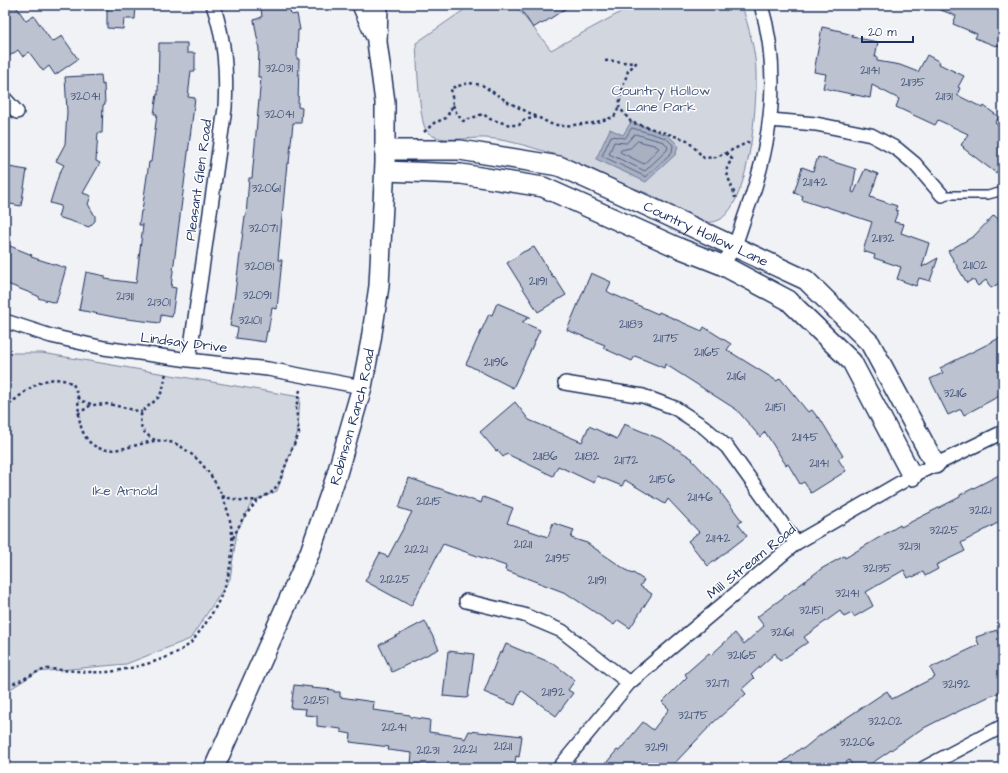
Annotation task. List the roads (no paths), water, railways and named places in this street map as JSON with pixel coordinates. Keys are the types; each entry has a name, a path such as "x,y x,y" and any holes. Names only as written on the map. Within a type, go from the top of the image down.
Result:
{"street":[{"name":"Pleasant Glen Road","path":"189,360 225,108 227,80 225,49 213,5"},
{"name":"Robinson Ranch Road","path":"362,5 377,42"},
{"name":"Robinson Ranch Road","path":"214,768 310,552 336,477 362,387 379,286 385,150 385,102 377,42 378,5"},
{"path":"722,265 735,246 766,152 770,120 773,66 770,43 761,5"},
{"path":"5,99 17,112"},
{"path":"770,120 816,124 871,135 897,149 916,164 942,195"},
{"name":"Country Hollow Lane","path":"385,150 460,150 560,166 806,280 870,343 935,464"},
{"name":"Country Hollow Lane","path":"384,171 461,174 542,187 679,248 722,265 788,300 852,362 912,476"},
{"name":"Lindsay Drive","path":"5,321 51,336 104,348 268,369 362,387"},
{"path":"565,383 643,396 675,408 704,427 727,447 796,543"},
{"name":"Mill Stream Road","path":"559,768 630,683 796,543 912,476 1003,432"},
{"path":"466,601 524,615 562,631 630,683"},
{"path":"924,768 1003,726"}],"lane":[{"path":"942,195 988,195 1003,191"}],"water":[{"path":"631,122 668,135 678,145 676,154 646,182 596,159 610,129 623,135"}],"park label":[{"name":"Country Hollow Lane Park","path":"661,98"},
{"name":"Ike Arnold","path":"125,490"}]}
